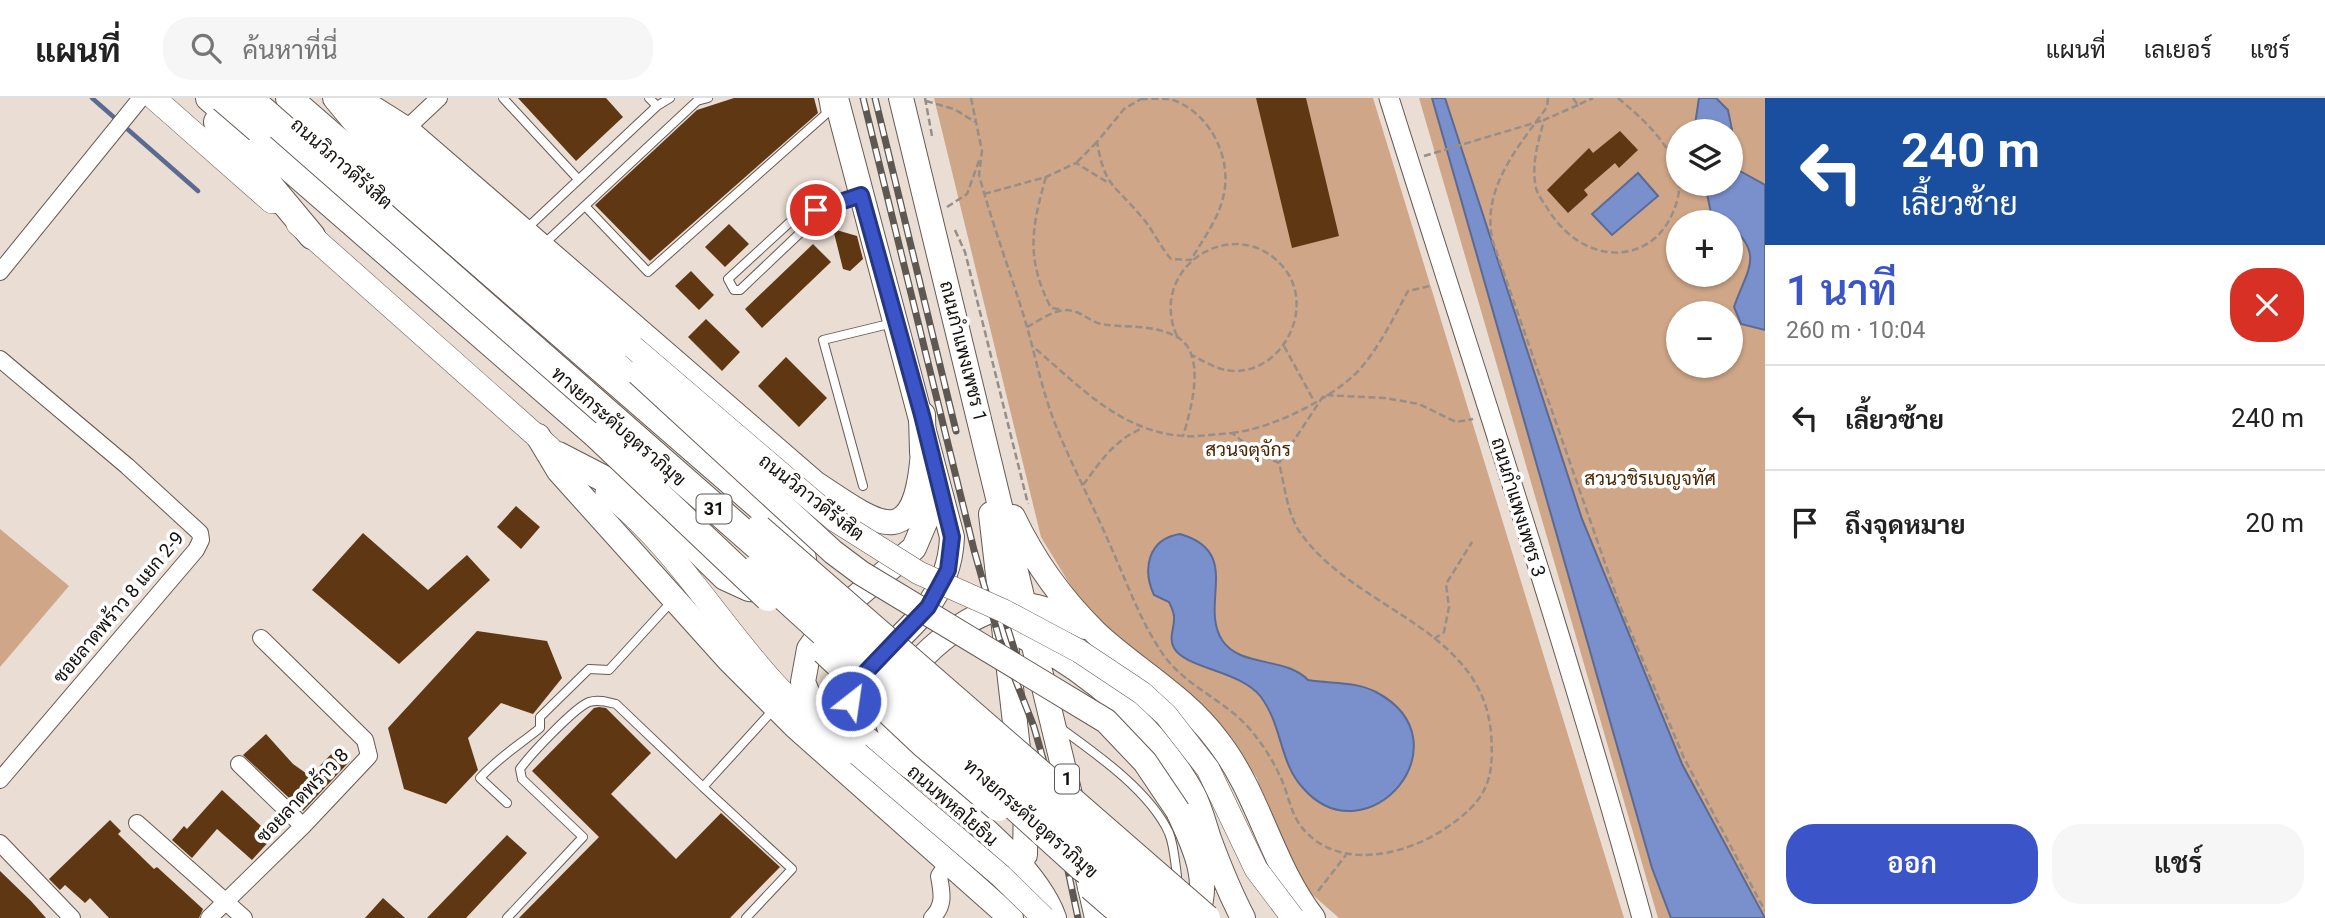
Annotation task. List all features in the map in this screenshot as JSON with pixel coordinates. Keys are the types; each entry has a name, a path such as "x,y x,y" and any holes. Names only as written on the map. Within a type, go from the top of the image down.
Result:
{"highway":[{"path":"198,98 312,236"},
{"name":"ถนนวิภาวดีรังสิต","path":"209,98 597,436 923,744 1126,918"},
{"name":"ทางยกระดับอุตราภิมุข","path":"223,98 603,431 1081,866 1152,918"},
{"name":"ทางยกระดับอุตราภิมุข","path":"248,98 1182,918"},
{"name":"ถนนวิภาวดีรังสิต","path":"268,98 1207,918"},
{"path":"289,98 784,528 798,543 804,556 804,570 789,581 762,589 749,588 725,577 682,536 616,485 558,455"},
{"path":"922,415 923,452"},
{"path":"1081,866 1126,918"}],"main road":[{"path":"153,98 558,455 652,533 775,684 1001,876 1044,918"},
{"path":"335,98 383,156 638,373 851,566 1107,721 1145,762 1178,811 1192,841 1203,880 1202,895 1195,918"},
{"name":"ถนนวิภาวดีรังสิต","path":"343,98 447,184 835,520 919,573 1004,611 1079,651 1142,693 1166,715 1208,769 1256,869 1304,914"},
{"path":"357,98 406,129 534,237 815,483 870,519 889,523 908,514 917,500 923,452"},
{"name":"ถนนกำแพงเพชร 1","path":"913,100 995,479 1014,736"},
{"name":"ถนนพหลโยธิน","path":"840,105 861,195 922,415 952,537 948,570 928,607 864,674 851,701 850,713 856,727 877,745 913,767 1020,865 1039,889 1054,918"},
{"path":"538,436 559,471 776,707 1008,914"},
{"path":"818,719 803,682 809,649 831,618 914,548 926,520 923,452"},
{"path":"995,479 1041,567 1098,634 1184,705 1218,740 1233,764 1304,914"},
{"path":"804,570 825,541 830,525 830,509 815,483"},
{"path":"915,665 944,594 948,570"},
{"path":"913,767 893,736 887,713 915,665 946,635 966,622 1003,614 1067,618 1098,634"},
{"path":"1003,614 1033,642 1128,710 1162,748 1194,795 1218,863 1243,918"},
{"name":"1","path":"1033,642 1097,918"},
{"path":"1184,705 1166,702 1159,704 1152,712 1153,721 1190,773 1209,807 1241,888 1261,918"},
{"path":"955,867 974,879 997,880 1020,865 1028,841 1026,798 1014,736"},
{"path":"949,799 975,801 1000,791 1014,764 1014,736"},
{"path":"993,840 997,880 1008,914"}],"street":[{"path":"0,272 141,98"},
{"path":"406,129 439,98"},
{"name":"ถนนกำแพงเพชร 3","path":"1389,98 1491,415 1609,798 1642,918"},
{"name":"ซอยลาดพร้าว 8 แยก 2-9","path":"0,359 168,502 200,533 201,540 196,550 0,780"},
{"name":"ซอยลาดพร้าว 8","path":"209,918 303,826 369,756 368,746 261,638"},
{"path":"239,764 303,826"},
{"path":"137,823 244,918"},
{"path":"0,843 72,918"},
{"path":"932,918 940,910 943,899 939,876 955,867"}],"lane":[{"path":"503,98 579,179"},
{"path":"649,98 657,106"},
{"path":"534,237 579,179 657,106 670,98"},
{"path":"534,237 585,206 697,102 708,98"},
{"path":"585,206 648,272 826,114 823,98"},
{"path":"807,220 789,223 729,279 734,290 740,290 799,234 816,210 861,195"},
{"path":"863,486 823,340 896,322"},
{"path":"507,803 480,778 502,754 514,749 540,728 540,718 589,669 609,670 675,598"},
{"path":"507,918 583,837 522,779 520,769 530,755 588,703 604,701 616,704 792,869 746,918"},
{"path":"703,787 776,707"},
{"path":"1051,721 1091,750 1148,801 1169,834 1177,876 1160,909 1152,918"}],"path":[{"path":"971,98 982,151 979,175 999,250 1027,327 1055,424 1152,635 1166,659 1188,680 1234,712 1252,731 1279,774 1298,823 1319,844 1346,855 1376,855 1425,841 1474,808 1487,789 1492,764 1491,732 1479,684 1462,662 1318,554 1299,533 1289,506 1279,463 1324,395"},
{"path":"984,194 1046,177 1076,163 1124,109 1141,99 1180,98"},
{"path":"1548,98 1547,107 1513,154 1489,205 1493,242 1620,606 1684,758 1765,911"},
{"path":"1573,98 1578,104"},
{"path":"1433,154 1544,120 1593,98"},
{"path":"1618,98 1666,146"},
{"path":"1076,163 1108,183 1141,215 1155,241 1171,259 1191,260 1215,247 1241,244 1268,253 1285,270 1297,295 1296,323 1284,346 1261,365 1238,371 1216,369 1192,355 1177,336 1172,324 1170,304 1176,280 1191,260 1214,223 1225,187 1223,158 1211,129 1195,110 1171,99"},
{"path":"913,100 954,109 977,122"},
{"path":"913,100 933,141"},
{"path":"1544,120 1534,159 1536,191 1571,238 1599,252 1627,252 1652,242 1671,223 1677,196"},
{"path":"1097,142 1102,172 1108,183"},
{"path":"982,151 967,194 937,210 965,252 1028,505"},
{"path":"1046,177 1033,230 1032,259 1038,283 1051,308 1074,311 1098,323 1143,327 1177,336"},
{"path":"1031,345 1109,412 1143,428 1183,436 1256,430 1314,401 1359,370 1408,291 1447,282"},
{"path":"1027,327 1060,309"},
{"path":"1284,346 1314,401"},
{"path":"1183,436 1195,394 1192,355"},
{"path":"1324,395 1385,398 1419,404 1456,422 1491,415"},
{"path":"1083,485 1111,448 1124,436 1143,428"},
{"path":"1232,433 1259,454 1279,463"},
{"path":"1434,639 1444,632 1449,607 1446,584 1472,542"},
{"path":"1304,914 1346,855"}],"green space":[{"name":"สวนจตุจักร","path":"934,98 1373,98 1624,918 1339,918 1298,882 1273,838 1257,778 1219,722 1146,672 1080,601 1041,537"},
{"name":"สวนวชิรเบญจทัศ","path":"1419,98 1765,98 1765,918 1658,918"},
{"path":"0,529 69,586 0,667"}],"water":[{"path":"1432,98 1445,98 1582,519 1682,764 1765,918 1671,918 1652,868"},
{"path":"1699,98 1716,98 1728,110 1730,119 1696,119"},
{"path":"1638,173 1658,196 1612,235 1592,214"},
{"path":"1743,173 1765,185 1765,330 1743,324 1743,301 1736,301 1750,264 1748,246 1743,240 1743,210 1710,210 1707,196 1743,196"},
{"path":"1180,534 1199,542 1210,553 1215,566 1216,626 1222,640 1230,649 1251,659 1287,668 1308,680 1368,688 1402,713 1413,738 1411,764 1399,786 1379,803 1355,811 1328,807 1303,788 1295,778 1268,708 1261,697 1240,681 1190,661 1174,648 1173,611 1169,602 1154,595 1148,575 1150,557 1155,549 1169,537"}],"building":[{"path":"518,98 606,98 623,117 576,161"},
{"path":"734,98 814,98 818,113 650,261 595,205 697,110"},
{"path":"1256,98 1306,98 1339,236 1292,248"},
{"path":"1620,131 1638,150 1619,168 1615,163 1584,190 1588,195 1568,213 1547,190 1589,148 1593,153"},
{"path":"729,224 749,244 725,267 705,247"},
{"path":"833,229 857,236 863,259 850,271 843,269"},
{"path":"813,244 831,262 762,328 745,309"},
{"path":"691,271 714,295 699,310 675,286"},
{"path":"706,319 740,352 722,371 688,337"},
{"path":"786,357 827,398 799,427 758,386"},
{"path":"516,506 540,527 521,549 497,527"},
{"path":"363,533 428,590 467,555 490,580 399,664 312,590"},
{"path":"477,631 547,641 562,678 533,714 501,703 468,738 478,770 446,804 404,789 388,728"},
{"path":"594,708 606,708 651,753 611,794 676,859 721,813 780,867 730,918 519,918 599,837 532,771"},
{"path":"266,734 293,764 310,776 336,749 350,761 303,811 243,755"},
{"path":"222,790 273,837 252,860 217,829 192,858 172,840 184,826 187,829"},
{"path":"110,820 121,831 118,834 154,869 157,867 203,909 199,918 109,918 90,898 85,903 65,885 60,890 49,879"},
{"path":"507,835 527,853 466,918 427,918"},
{"path":"0,871 31,901 46,918 0,918"},
{"path":"383,898 405,918 365,918"}],"waterway":[{"path":"92,98 198,191"}],"railway":[{"path":"863,98 974,550 999,638 1034,727 1049,780 1078,918"},
{"path":"875,98 956,431"},
{"path":"1000,604 1019,664"}],"route":[{"path":"816,210 861,195 922,415 952,537 948,570 928,607 864,674 851,701"}]}
